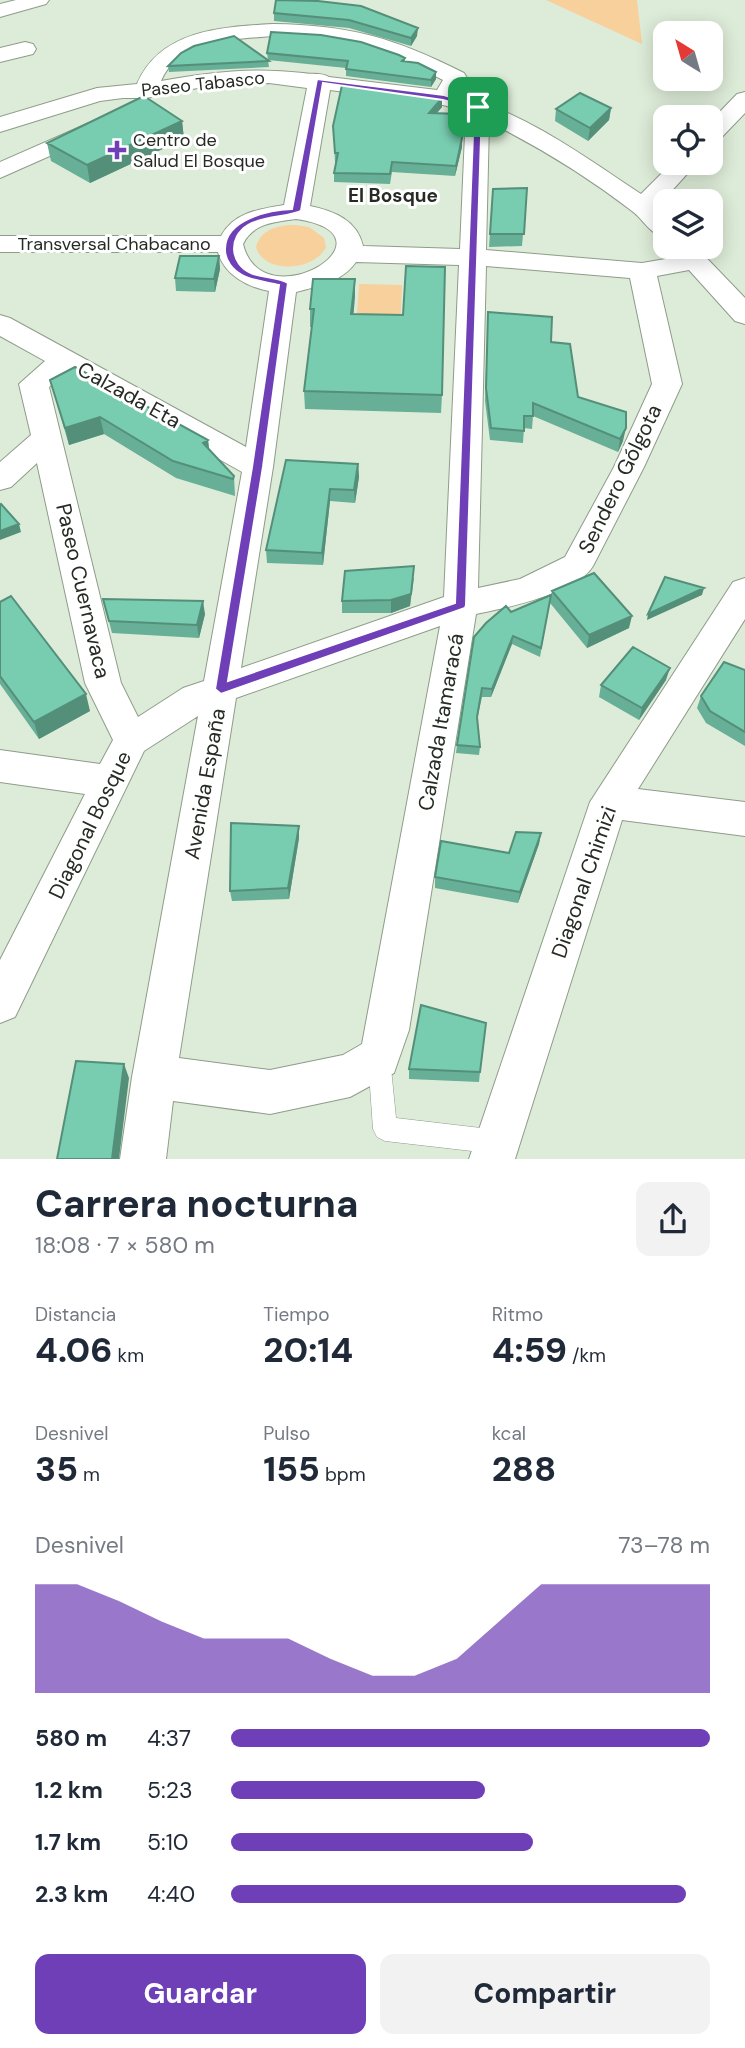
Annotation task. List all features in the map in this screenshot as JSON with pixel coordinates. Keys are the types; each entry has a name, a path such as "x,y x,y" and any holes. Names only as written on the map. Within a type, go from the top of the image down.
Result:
{"street":[{"path":"0,10 39,0"},
{"path":"146,91 149,74 156,64 164,55 181,46 218,35 276,31 335,34 363,38 387,46 456,78 444,98"},
{"path":"0,55 25,49"},
{"name":"Paseo Tabasco","path":"0,125 97,95 122,91 175,87 208,79 269,76 320,80 444,98 478,107 542,139 643,207 653,217"},
{"path":"296,211 320,80"},
{"path":"0,171 175,87"},
{"path":"723,122 745,99"},
{"name":"Calzada Itamaracá","path":"379,1058 388,1030 461,605 478,107"},
{"path":"643,207 674,175"},
{"path":"296,211 323,216 343,228 350,245 349,254 332,272 310,280 284,283 248,275 236,266 229,256 229,244 234,233 245,223 277,212 296,211"},
{"name":"Transversal Chabacano","path":"0,244 229,244"},
{"path":"349,254 472,257 642,271 675,259"},
{"path":"694,259 745,315"},
{"name":"Sendero Gólgota","path":"221,689 461,605 528,590 577,566 629,467 667,384 642,271"},
{"name":"Avenida España","path":"143,1159 154,1077 258,467 284,283"},
{"name":"Calzada Eta","path":"0,324 258,467"},
{"name":"Paseo Cuernavaca","path":"64,360 34,384 103,683 131,740"},
{"path":"0,479 47,438"},
{"name":"Diagonal Chimizi","path":"496,1151 609,802 745,591"},
{"name":"Diagonal Bosque","path":"0,1003 40,928 131,740 196,698 221,689"},
{"path":"0,766 110,781"},
{"path":"609,802 745,819"},
{"path":"154,1077 270,1092 351,1075 379,1058"}],"lane":[{"path":"379,1058 385,1129 496,1151"}],"shaded area":[{"path":"546,0 637,0 642,44"},
{"path":"277,227 309,227 324,238 326,247 320,255 312,261 290,266 279,266 261,256 256,247 266,232"},
{"path":"359,284 402,285 400,331 356,331"}],"building":[{"path":"276,0 361,6 418,28 411,38 349,20 274,13"},
{"path":"271,32 321,35 361,42 405,58 402,61 418,63 436,72 431,80 346,69 348,61 267,53"},
{"path":"234,36 269,61 168,66 181,53 194,46"},
{"path":"342,85 442,98 429,113 463,114 462,138 456,166 392,162 390,174 334,173 338,153 335,153 333,126"},
{"path":"580,93 611,108 590,128 556,109"},
{"path":"144,96 182,121 87,165 47,143"},
{"path":"527,188 524,234 490,234 493,189"},
{"path":"180,256 219,256 214,279 175,278"},
{"path":"406,266 445,267 442,395 304,391 314,309 310,309 313,279 355,279 351,314 403,315"},
{"path":"488,312 552,317 551,342 570,344 578,397 626,412 626,428 620,439 533,403 533,416 524,416 524,431 491,428 486,388"},
{"path":"75,367 208,440 203,443 234,476 233,479 173,461 100,417 65,428 50,380"},
{"path":"286,460 358,464 354,490 330,489 322,553 266,550"},
{"path":"0,505 19,524 0,531"},
{"path":"414,566 411,594 391,600 342,601 345,571"},
{"path":"594,573 632,616 589,635 552,591"},
{"path":"665,577 704,588 648,614"},
{"path":"551,595 541,648 513,636 492,689 482,688 477,717 480,747 457,745 474,637 506,606 511,612"},
{"path":"11,596 86,694 34,722 0,676 0,602"},
{"path":"103,599 203,601 197,625 109,621"},
{"path":"633,647 670,668 642,708 601,685"},
{"path":"724,662 745,670 745,732 710,711 701,696"},
{"path":"231,823 299,826 288,888 230,891"},
{"path":"516,832 541,833 520,892 435,877 441,841 509,853"},
{"path":"421,1005 486,1023 480,1072 409,1069"},
{"path":"76,1061 124,1064 112,1159 57,1159"}],"place":[{"name":"Centro de Salud El Bosque","path":"117,150"}],"district":[{"name":"El Bosque","path":"393,195"}],"route":[{"path":"320,80 444,98 478,107 461,605 221,689 258,467 284,283 265,281 248,275 236,266 229,256 229,244 234,233 245,223 277,212 296,211 320,80"}]}
